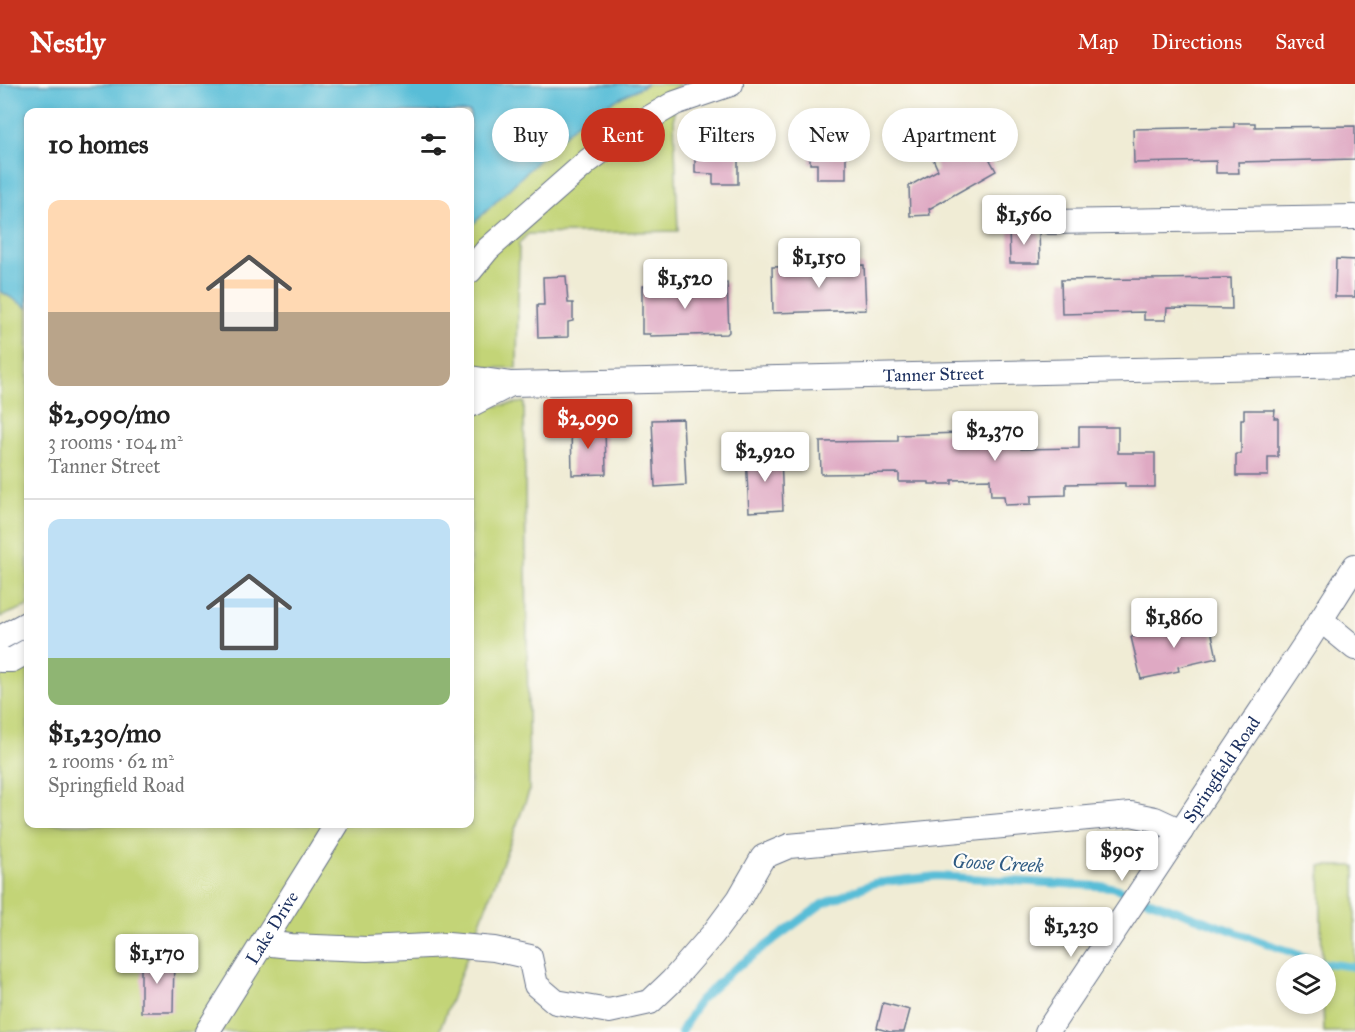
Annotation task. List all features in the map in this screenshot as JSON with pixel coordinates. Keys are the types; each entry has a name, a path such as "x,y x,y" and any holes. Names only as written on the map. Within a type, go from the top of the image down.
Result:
{"street":[{"path":"474,266 488,249 588,161 637,125 675,103 731,84"},
{"path":"1050,222 1355,217"},
{"name":"Tanner Street","path":"474,379 511,384 1355,365"},
{"name":"Tanner Street","path":"474,403 511,384"},
{"name":"Springfield Road","path":"1047,1032 1355,566"},
{"path":"1321,620 1355,648"},
{"path":"0,638 24,625"},
{"path":"0,660 12,660 24,653"},
{"path":"263,943 367,949 448,945 494,949 530,957 536,985 556,1002 609,1011 650,1002 672,981 713,934 739,899 763,857 789,846 1131,814 1155,819 1181,831"},
{"name":"Lake Drive","path":"207,1032 335,828"}],"green space":[{"path":"0,84 682,84 673,89 678,231 528,234 519,243 517,368 474,368 474,108 24,108 24,608 0,617"},
{"path":"524,402 529,792 439,1032 0,1032 0,674 24,664 24,828 474,828 474,414 489,407"},
{"path":"1320,866 1355,866 1355,1032 1324,1032 1323,1014 1336,1014 1336,954 1322,954"}],"water":[{"path":"0,84 647,84 600,108 581,108 581,119 569,131 569,108 492,108 492,162 537,162 474,223 474,108 24,108 24,306 0,291"}],"building":[{"path":"1234,123 1255,123 1255,127 1355,126 1355,159 1238,162 1239,173 1216,173 1216,161 1134,163 1133,129 1234,127"},
{"path":"695,162 738,162 738,184 713,184 713,174 695,173"},
{"path":"810,162 846,162 846,179 817,179 817,164 810,164"},
{"path":"934,162 991,162 996,171 929,209 930,215 910,216 909,186 938,170"},
{"path":"1009,228 1037,228 1040,263 1010,263"},
{"path":"1336,259 1355,260 1355,297 1335,297"},
{"path":"864,265 866,310 773,313 772,267"},
{"path":"566,276 568,303 573,303 573,321 568,322 568,337 538,338 537,305 544,305 543,277"},
{"path":"1231,278 1232,309 1167,308 1166,320 1144,320 1144,312 1062,314 1061,280"},
{"path":"727,283 729,332 727,334 650,336 650,334 642,334 642,286 694,286"},
{"path":"1244,410 1275,410 1274,418 1278,418 1278,457 1268,457 1268,476 1236,476 1236,454 1241,454 1241,419 1244,419"},
{"path":"683,419 686,485 655,487 652,420"},
{"path":"605,425 606,474 572,475 571,426"},
{"path":"1079,427 1118,427 1118,453 1155,453 1155,487 1125,487 1125,483 1066,484 1066,495 1031,496 1031,504 1005,505 1004,496 991,496 990,479 952,480 952,484 929,484 929,482 899,482 899,473 821,474 820,442 898,441 898,435 1021,431 1021,449 1079,448"},
{"path":"781,454 783,510 749,512 746,456"},
{"path":"1209,620 1217,658 1178,667 1179,671 1141,679 1131,637"},
{"path":"141,958 174,958 173,1012 141,1012"},
{"path":"883,1003 910,1010 904,1032 890,1032 877,1028"}],"waterway":[{"name":"Goose Creek","path":"681,1032 699,1001 729,973 822,904 874,883 937,876 1112,887 1318,962 1355,967"}]}
